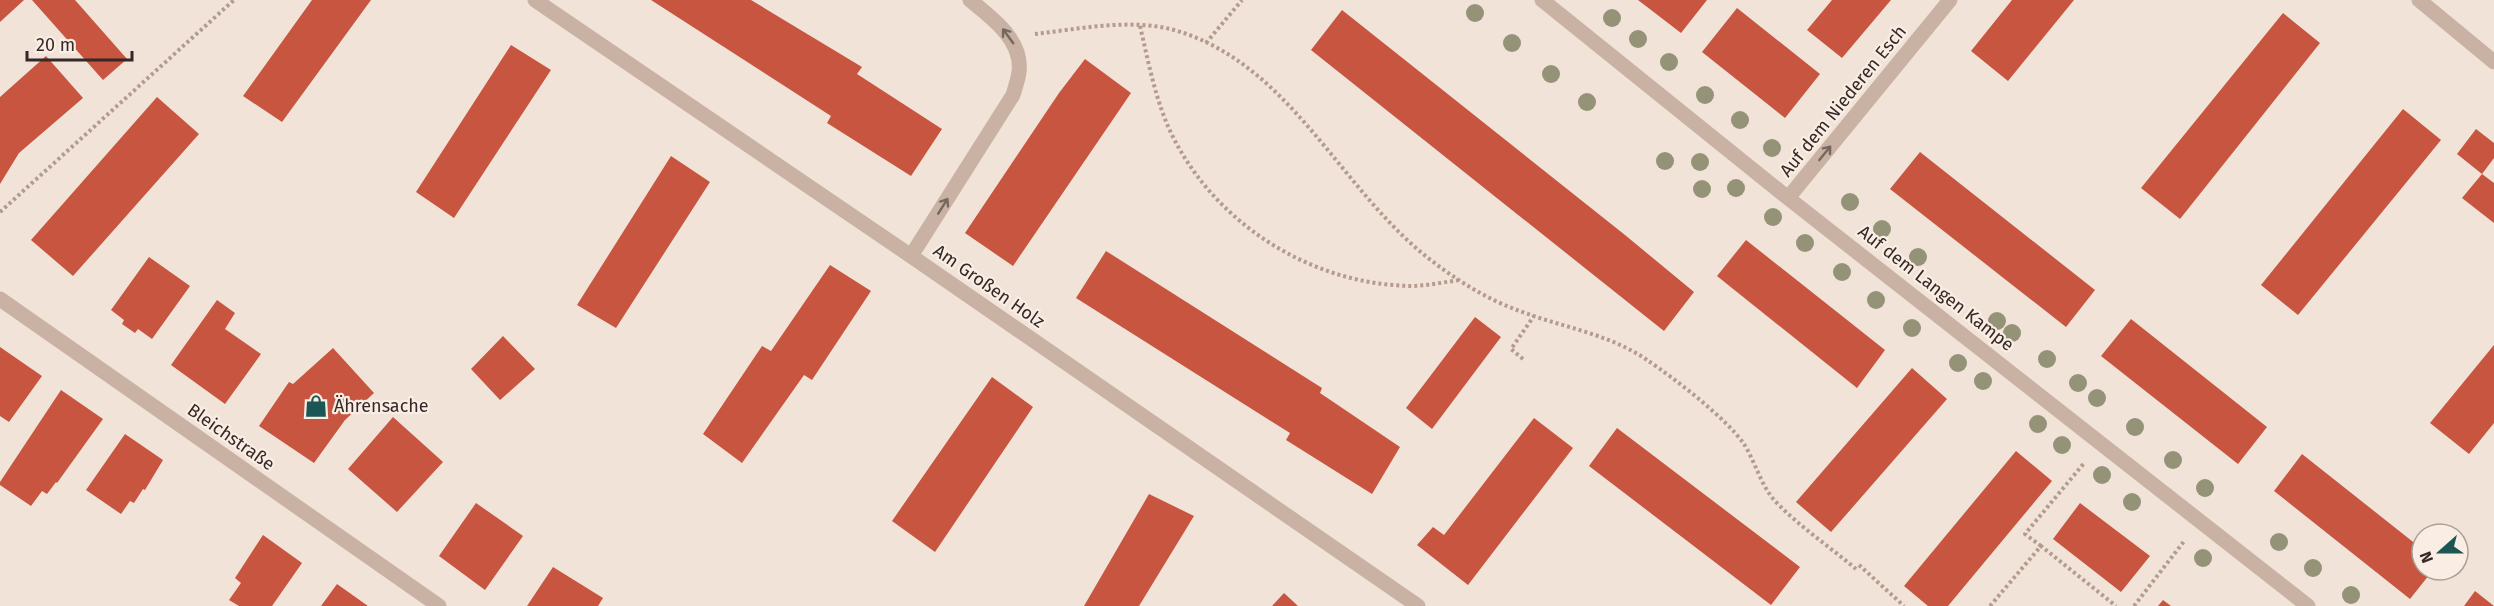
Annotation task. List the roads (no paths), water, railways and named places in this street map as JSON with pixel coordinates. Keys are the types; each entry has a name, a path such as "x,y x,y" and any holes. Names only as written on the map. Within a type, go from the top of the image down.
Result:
{"street":[{"name":"Am Großen Holz","path":"535,0 1418,606"},
{"path":"911,256 1013,95 1020,71 1017,48 1003,28 970,0"},
{"name":"Auf dem Langen Kampe","path":"1542,0 1788,198 2102,442 2308,606"},
{"name":"Auf dem Niederen Esch","path":"1788,198 1950,0"},
{"path":"2419,0 2494,62"},
{"name":"Bleichstraße","path":"0,299 439,606"}],"place":[{"name":"Ährensache","path":"316,406"}]}
